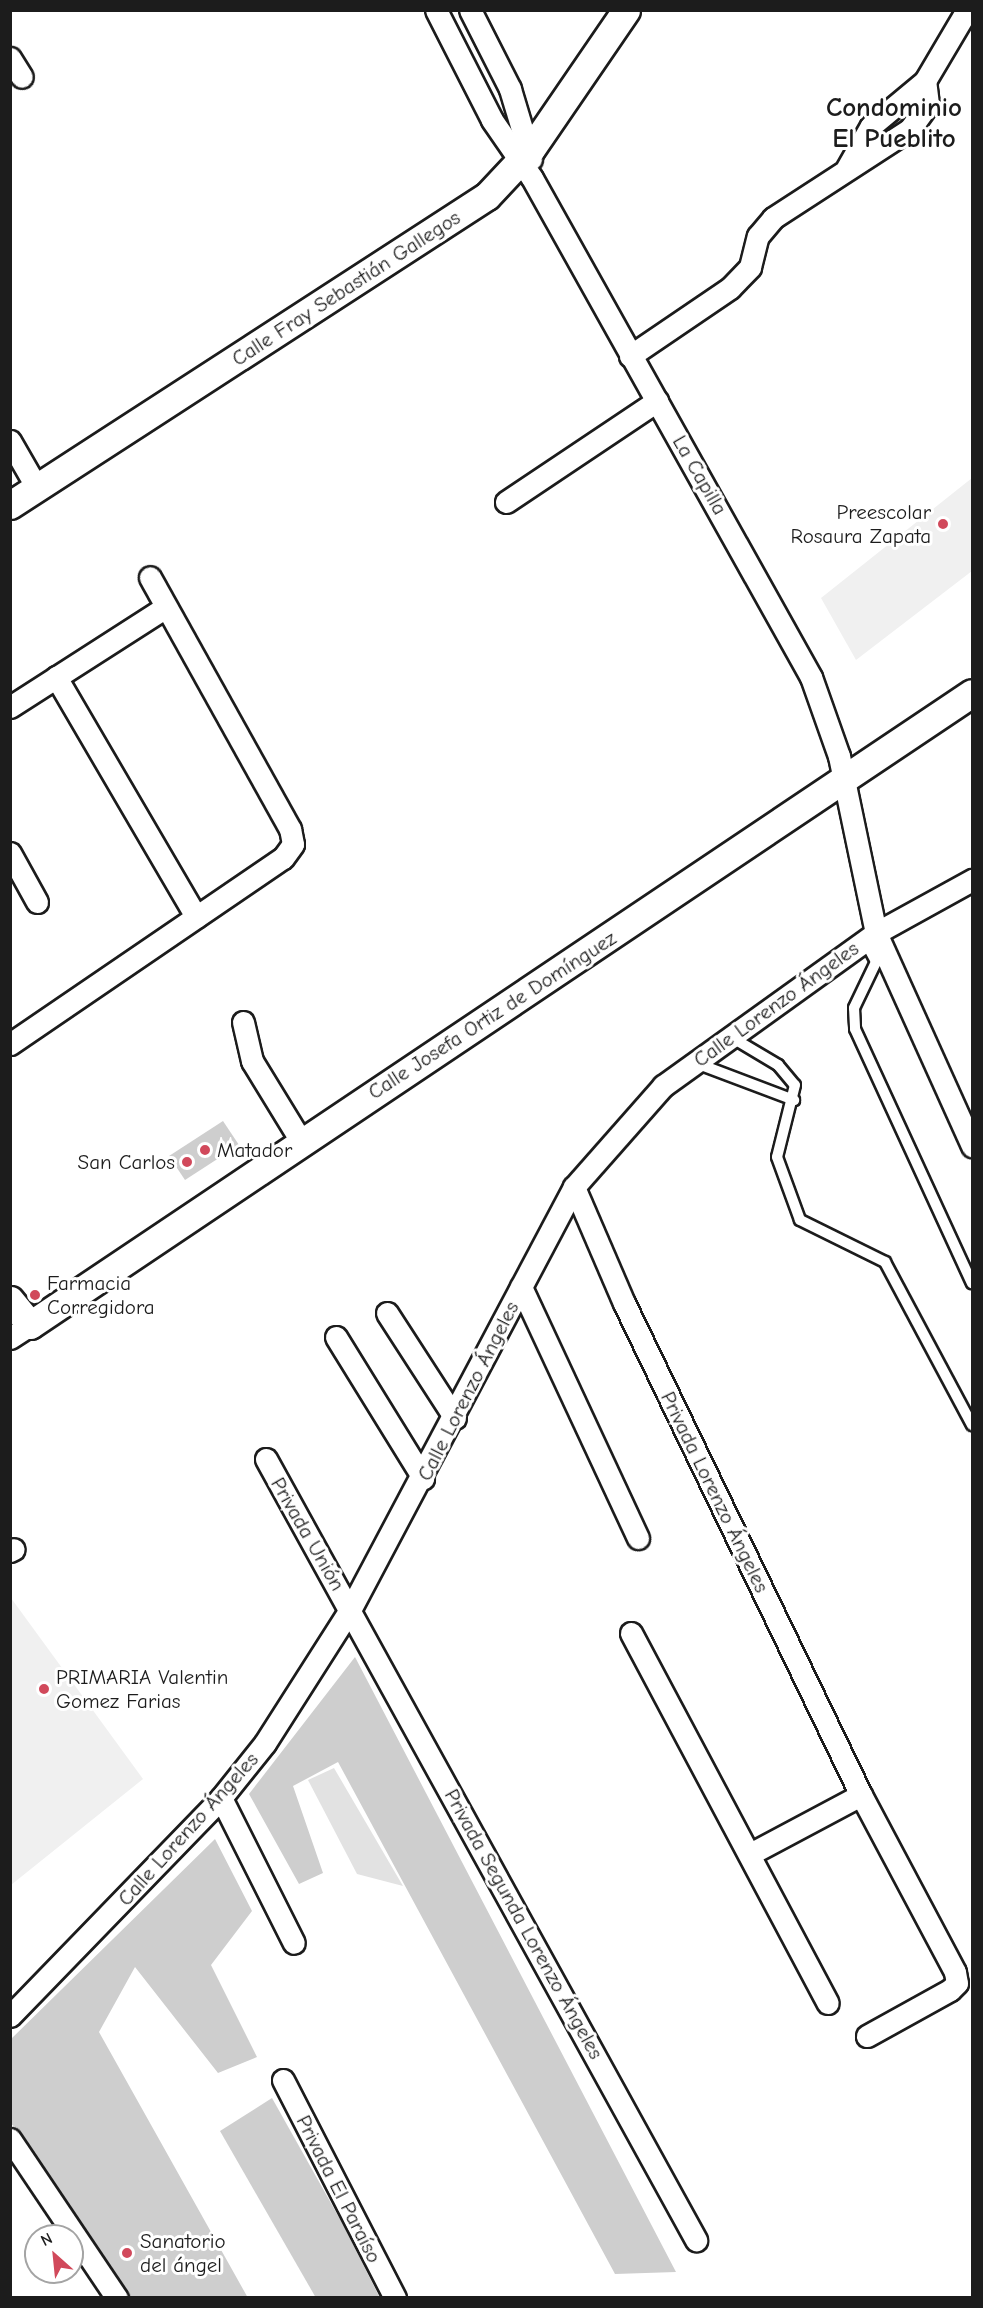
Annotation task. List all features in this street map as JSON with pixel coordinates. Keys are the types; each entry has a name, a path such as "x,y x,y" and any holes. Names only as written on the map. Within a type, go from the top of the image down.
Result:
{"street":[{"path":"436,10 492,120 528,162"},
{"path":"470,10 510,89 528,162"},
{"name":"Calle Fray Sebastián Gallegos","path":"10,506 487,196 528,162 626,10"},
{"path":"847,168 871,126 925,81 967,10"},
{"path":"10,58 22,76"},
{"path":"630,356 730,288 750,267 758,236 773,218 910,129 928,104 925,81"},
{"name":"La Capilla","path":"528,162 630,356 811,677 838,756 843,783"},
{"path":"506,502 657,401"},
{"path":"10,441 37,488"},
{"path":"10,1044 283,858 293,844 290,829 150,577"},
{"path":"10,707 166,607"},
{"path":"56,677 196,917"},
{"name":"Calle Josefa Ortiz de Domínguez","path":"20,1331 301,1141 843,783 972,693"},
{"name":"Calle Lorenzo Ángeles","path":"10,2016 221,1798 265,1743 351,1608 455,1418 574,1187 663,1086 870,937 843,783"},
{"path":"10,853 37,902"},
{"path":"972,880 870,937 972,1146"},
{"path":"243,1022 252,1060 301,1141"},
{"name":"Privada Lorenzo Ángeles","path":"574,1187 624,1303 861,1795 955,1972 957,1983 950,1990 867,2036"},
{"path":"522,1287 638,1538"},
{"path":"10,1300 20,1331"},
{"path":"387,1313 455,1418"},
{"path":"336,1337 423,1478"},
{"name":"Privada Unión","path":"266,1459 351,1608"},
{"name":"Privada Segunda Lorenzo Ángeles","path":"351,1608 696,2240"},
{"path":"631,1633 828,2003"},
{"path":"750,1854 861,1795"},
{"path":"221,1798 294,1943"},
{"name":"Privada El Paraíso","path":"283,2080 395,2298"},
{"path":"10,2139 117,2298"}],"lane":[{"path":"870,937 876,962 854,1008 855,1029 972,1283"},
{"path":"731,1037 790,1076 794,1100 777,1157 800,1220 810,1228 885,1262 972,1425"},
{"path":"695,1063 794,1100"}],"shaded area":[{"name":"Preescolar Rosaura Zapata","path":"972,478 972,571 856,660 821,598"},
{"name":"PRIMARIA Valentin Gomez Farias","path":"11,1598 143,1779 10,1885"},
{"path":"334,1768 403,1886 357,1874 308,1780"}],"building":[{"path":"223,1121 239,1145 185,1180 169,1156"},
{"path":"355,1657 676,2272 615,2274 338,1762 293,1786 323,1873 299,1884 249,1794"},
{"path":"215,1839 252,1911 211,1965 257,2057 218,2073 135,1967 99,2032 248,2298 130,2298 84,2228 84,2224 81,2224 21,2132 10,2123 10,2040"},
{"path":"272,2098 341,2221 380,2298 316,2298 220,2131"}],"place":[{"name":"Preescolar Rosaura Zapata","path":"943,524"},
{"name":"Matador","path":"205,1150"},
{"name":"San Carlos","path":"187,1162"},
{"name":"Farmacia Corregidora","path":"35,1295"},
{"name":"PRIMARIA Valentin Gomez Farias","path":"44,1689"},
{"name":"Sanatorio del ángel","path":"127,2253"}],"district":[{"name":"Condominio El Pueblito","path":"894,122"}]}
